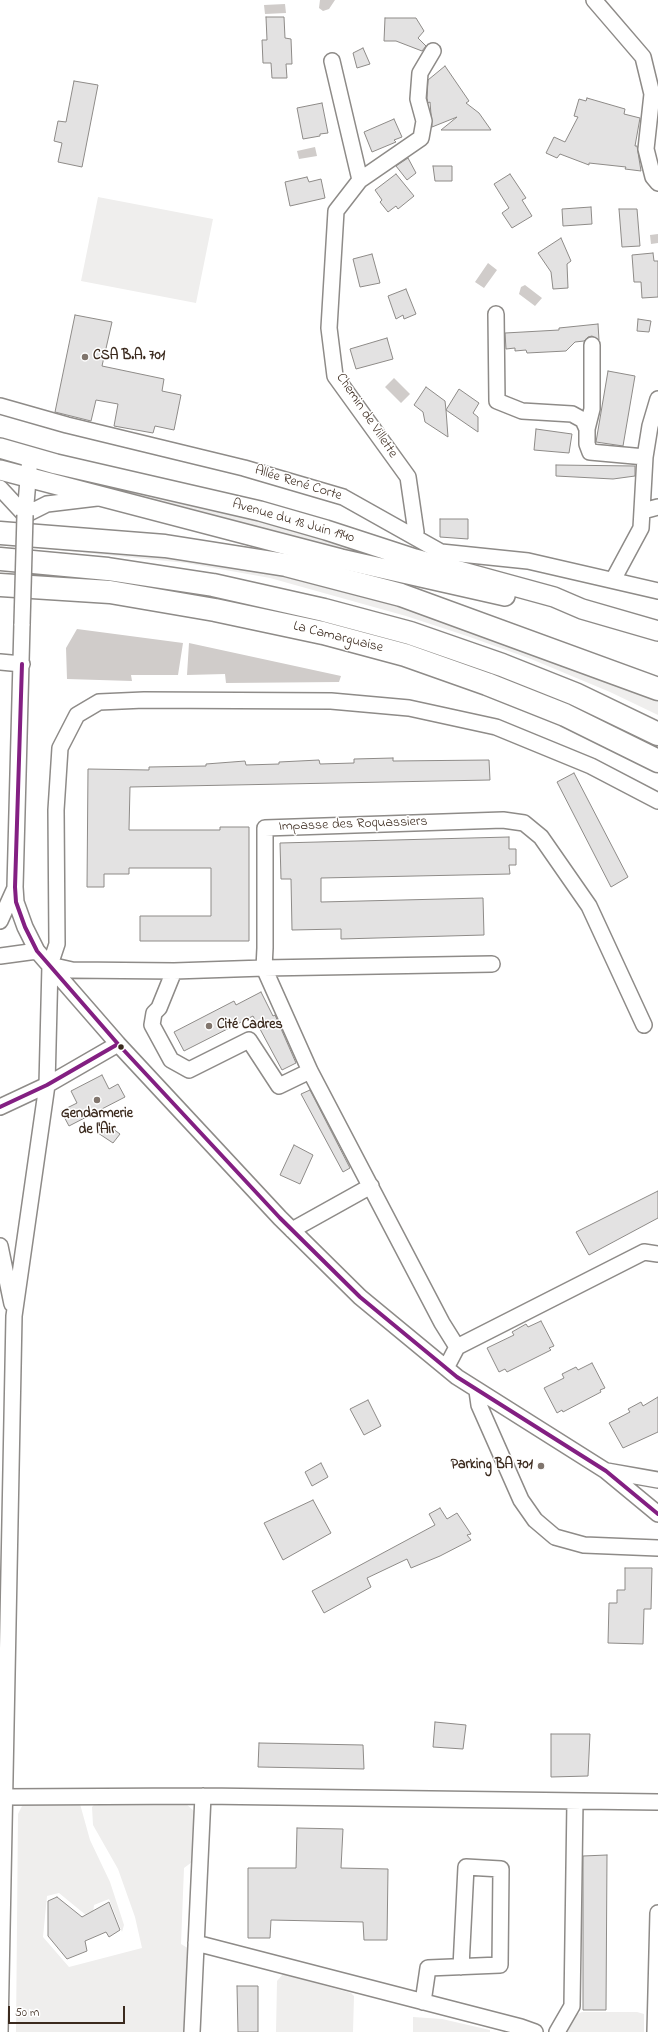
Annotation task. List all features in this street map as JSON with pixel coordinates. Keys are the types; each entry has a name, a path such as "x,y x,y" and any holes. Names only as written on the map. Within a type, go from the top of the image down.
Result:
{"highway":[{"path":"0,533 165,546 286,565 401,595 658,689"},
{"name":"La Camarguaise","path":"0,559 108,570 213,584 324,610 410,633 502,665 575,694 658,734"},
{"name":"La Camarguaise","path":"0,585 110,592 215,610 323,632 404,655 487,684 565,716 658,760"}],"main road":[{"name":"Avenue du 18 Juin 1940","path":"0,448 30,457 260,511 326,530 415,559 554,597 582,609 658,631"},
{"name":"Avenue du 18 Juin 1940","path":"0,470 348,561 531,602 582,609"}],"street":[{"path":"594,0 643,57 652,94 646,149 653,177 658,183"},
{"name":"Chemin de Villette","path":"412,535 416,532 408,477 335,376 329,328 336,212 360,180 422,138 424,121 418,99 420,73 433,51"},
{"path":"332,61 360,180"},
{"path":"496,314 497,401 522,410 572,414 583,420 587,429"},
{"path":"592,345 592,409 587,429 587,444 590,452 646,457"},
{"path":"613,580 641,528 646,457 650,426 658,399"},
{"name":"Allée René Corte","path":"0,406 72,426 244,468 343,497 440,552 528,561 658,591"},
{"path":"30,457 25,515 15,887 16,902 25,927 37,951 118,1044 292,1230 360,1297 446,1368 477,1391 606,1471 658,1514"},
{"path":"0,488 25,515"},
{"path":"25,515 46,504 101,497"},
{"path":"643,511 658,507"},
{"path":"0,662 22,664"},
{"path":"0,2032 2,1817 4,1797 2,1775 14,1316 47,1085 50,965 57,944 56,810 60,748 77,715 99,702 144,700 331,701 409,708 496,728 591,766 658,801"},
{"name":"Impasse des Roquassiers","path":"264,968 265,828 503,820 524,823 541,837 589,906 644,1024"},
{"path":"0,921 15,887"},
{"path":"0,956 37,951"},
{"path":"50,965 72,970 174,971 492,964"},
{"path":"264,968 310,1071 442,1323 458,1347"},
{"path":"174,971 159,1008 154,1014 152,1025 171,1060 189,1070 249,1040 279,1086 310,1071"},
{"path":"0,1107 47,1085 118,1044"},
{"path":"292,1230 371,1186"},
{"path":"0,1246 14,1316"},
{"path":"446,1368 458,1347 644,1252 658,1254"},
{"path":"477,1391 479,1405 482,1412 521,1500 534,1520 555,1537 584,1545 658,1548"},
{"path":"606,1471 658,1480"},
{"path":"658,1496 656,1507 658,1514"},
{"path":"4,1797 203,1796 658,1802"},
{"path":"192,2032 203,1796"},
{"path":"557,2032 572,2006 575,1801"},
{"path":"423,2002 428,1968 500,1964 501,1869 466,1867 461,1966"},
{"path":"655,2032 658,1913"},
{"path":"196,1943 521,2027 535,2032"}],"shaded area":[{"path":"320,0 335,0 329,9 323,11 319,8"},
{"path":"285,4 286,13 265,14 264,5"},
{"path":"315,147 317,156 299,159 297,151"},
{"path":"98,197 213,219 196,303 81,281"},
{"path":"658,234 658,243 651,244 650,235"},
{"path":"488,263 497,270 484,288 475,282"},
{"path":"525,285 542,298 535,306 519,294 521,287"},
{"path":"394,378 410,394 401,403 385,387"},
{"path":"58,474 253,517 346,542 400,565 57,478"},
{"path":"38,542 183,556 324,581 541,651 658,701 658,715 610,692 531,659 467,636 406,616 270,578 186,563 38,548"},
{"path":"77,629 183,643 178,675 131,675 132,681 67,679 66,648"},
{"path":"189,643 341,676 339,682 226,683 225,674 187,675"},
{"path":"96,1803 185,1803 195,1812 196,1859 184,1868 181,1944 191,1950 187,2032 16,2032 18,1814 22,1806 30,1804 80,1804 90,1840 110,1882 124,1925 122,1932 109,1899 94,1905 93,1914 87,1916 59,1893 47,1896 43,1937 69,1967 142,1948 135,1917 118,1869 93,1825 92,1807"},
{"path":"283,1974 351,1993 354,1996 353,2032 276,2032 277,1981"},
{"path":"582,2012 637,2012 644,2014 644,2032 563,2032 575,2015"},
{"path":"413,2017 442,2019 490,2030 490,2032 413,2032"}],"building":[{"path":"266,17 284,17 285,38 291,39 292,64 286,64 287,78 272,78 271,63 263,63 262,40 267,40"},
{"path":"385,18 416,18 424,31 418,38 426,46 422,51 396,41 384,41"},
{"path":"363,48 370,64 357,68 353,53"},
{"path":"445,66 469,101 466,103 479,113 491,130 441,130 457,117 432,127 430,102 428,103 427,98 428,80"},
{"path":"74,81 98,85 82,167 58,162 62,143 54,141 58,121 66,122"},
{"path":"587,98 625,109 624,114 640,118 635,146 637,146 641,171 625,169 626,167 589,163 589,165 560,154 557,158 546,153 554,137 565,142 578,117 574,116 579,99 586,101"},
{"path":"322,103 328,133 303,139 297,108"},
{"path":"394,119 402,137 394,140 396,142 372,152 364,132"},
{"path":"408,158 416,173 407,180 396,166"},
{"path":"433,166 452,166 452,181 435,181"},
{"path":"396,174 414,196 398,209 396,206 388,212 380,202 382,200 375,190"},
{"path":"510,174 526,198 522,200 532,216 512,228 502,213 509,208 494,184"},
{"path":"307,177 309,182 321,179 325,198 290,206 285,182"},
{"path":"591,207 592,224 563,226 562,209"},
{"path":"619,209 637,209 640,246 622,247"},
{"path":"561,238 571,261 567,264 568,288 553,289 551,272 538,253"},
{"path":"653,253 654,261 658,261 658,297 642,298 641,282 634,282 632,255"},
{"path":"372,254 380,283 360,287 353,259"},
{"path":"406,289 416,314 404,319 403,315 396,319 388,296"},
{"path":"75,315 112,322 102,366 164,379 162,391 181,395 174,430 155,426 153,433 114,426 118,404 96,400 91,421 55,412"},
{"path":"638,319 651,321 649,332 637,331"},
{"path":"598,324 599,340 592,336 588,337 584,341 575,342 566,351 527,353 526,350 515,351 515,348 506,349 505,333 559,330 559,328"},
{"path":"387,338 393,359 356,369 350,349"},
{"path":"608,371 635,376 623,446 596,442"},
{"path":"426,387 445,401 448,437 425,422 423,412 414,405"},
{"path":"459,389 479,403 473,413 478,417 478,432 446,410"},
{"path":"536,429 572,434 569,453 534,450"},
{"path":"556,465 635,466 635,476 613,479 556,476"},
{"path":"440,519 468,519 468,539 440,537"},
{"path":"393,758 393,761 489,760 490,780 130,787 129,830 220,830 220,827 249,827 249,941 140,941 140,916 211,916 211,868 129,868 129,874 104,874 104,887 87,887 88,769 149,770 149,767 206,766 206,764 245,761 246,765 279,764 279,762 319,760 320,764 354,763 354,759"},
{"path":"574,773 628,877 611,887 557,782"},
{"path":"509,837 509,849 516,849 516,865 509,865 510,874 321,878 321,902 483,898 484,935 341,939 341,929 292,930 291,879 281,879 280,843"},
{"path":"261,992 273,1016 275,1015 296,1063 282,1070 253,1016 184,1051 174,1032 234,1001 236,1005"},
{"name":"Gendarmerie de l'Air","path":"102,1075 109,1089 118,1084 125,1097 69,1126 61,1111 77,1103 71,1091"},
{"path":"310,1090 350,1168 343,1172 301,1094"},
{"path":"105,1123 120,1134 113,1143 98,1133"},
{"path":"294,1145 313,1155 300,1184 280,1175"},
{"path":"658,1191 658,1218 589,1255 576,1232"},
{"path":"541,1321 554,1346 549,1348 551,1350 507,1372 505,1369 499,1372 487,1348 514,1335 512,1332 526,1324 528,1327"},
{"path":"592,1363 605,1388 600,1390 601,1392 563,1412 562,1410 557,1413 544,1388 564,1378 562,1374 576,1367 578,1370"},
{"path":"658,1397 658,1432 623,1448 609,1423 630,1412 628,1409 641,1402 643,1406"},
{"path":"368,1400 381,1426 364,1435 350,1409"},
{"path":"321,1463 328,1477 312,1486 305,1472"},
{"path":"313,1500 331,1533 283,1560 264,1523"},
{"path":"440,1508 447,1519 457,1513 471,1534 467,1535 471,1540 440,1556 411,1568 407,1559 367,1578 371,1587 324,1613 312,1591 435,1525 429,1514"},
{"path":"625,1568 652,1568 651,1609 644,1609 643,1644 608,1643 609,1603 617,1603 617,1590 625,1590"},
{"path":"435,1722 466,1725 463,1749 433,1747"},
{"path":"551,1734 590,1734 588,1776 551,1777"},
{"path":"259,1743 363,1745 364,1769 258,1767"},
{"path":"297,1828 343,1829 341,1868 388,1869 387,1940 364,1940 363,1922 271,1920 270,1938 248,1938 248,1868 296,1868"},
{"path":"607,1855 606,2010 583,2010 583,1856"},
{"path":"57,1897 82,1917 109,1902 120,1930 109,1937 106,1932 85,1941 87,1951 67,1959 48,1936 48,1901"},
{"path":"237,1986 258,1986 258,2032 238,2032"}],"transit line":[{"path":"22,664 15,887 16,902 25,927 37,951 118,1044 280,1218 360,1297 457,1377 606,1471 658,1514"},
{"path":"0,1107 47,1085 118,1044"}],"place":[{"name":"CSA B.A. 701","path":"85,357"},
{"name":"Cité Cadres","path":"209,1026"},
{"name":"Gendarmerie de l'Air","path":"97,1100"},
{"name":"Parking BA 701","path":"541,1466"}]}
